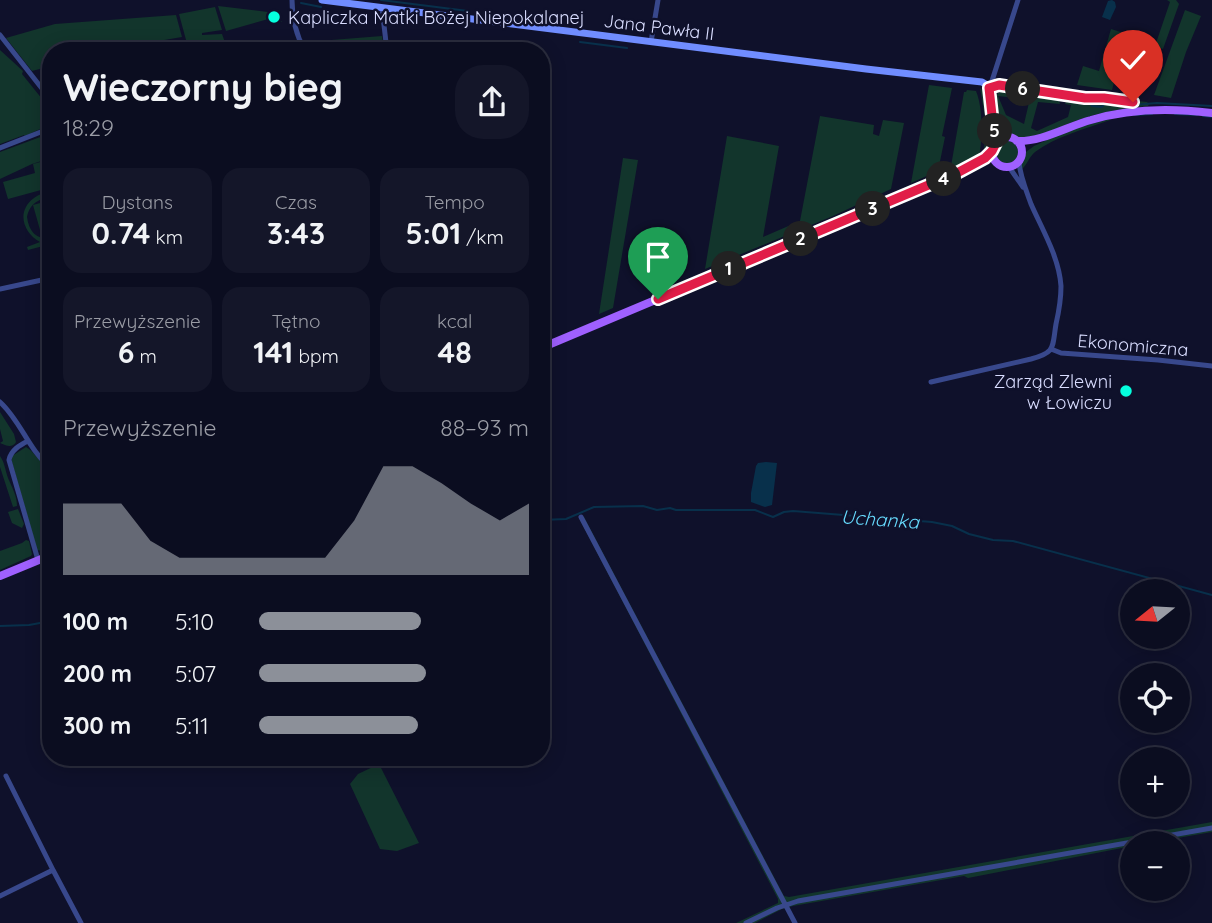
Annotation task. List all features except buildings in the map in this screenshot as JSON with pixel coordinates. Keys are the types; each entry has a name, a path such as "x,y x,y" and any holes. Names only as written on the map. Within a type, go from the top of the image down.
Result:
{"main road":[{"path":"965,170 985,158 997,141 1006,137 1024,141 1101,117 1151,110 1212,113"},
{"path":"1022,152 1052,133"},
{"path":"550,344 965,170 988,164 1009,167 1019,162 1022,152 1017,141"},
{"path":"992,151 998,164"},
{"path":"0,576 42,558"}],"street":[{"path":"292,0 301,42"},
{"name":"Jana Pawła II","path":"323,0 980,82 989,88 999,85 1133,102"},
{"path":"651,42 658,0"},
{"path":"997,141 989,88 1018,0"},
{"path":"382,8 386,42"},
{"path":"0,35 42,89"},
{"path":"992,110 1006,137"},
{"path":"0,148 42,132"},
{"path":"931,382 1044,356 1052,349 1060,300 1060,277 1027,192 1019,162"},
{"path":"1009,167 1027,192"},
{"path":"0,289 42,280"},
{"name":"Ekonomiczna","path":"1052,349 1061,353 1212,366"},
{"path":"0,402 42,460"},
{"path":"29,441 13,450 9,460 38,560"},
{"path":"581,517 795,923"},
{"path":"6,776 81,923"},
{"path":"746,923 785,904 1212,828"},
{"path":"0,897 54,870"}],"green space":[{"path":"1167,0 1176,0 1179,4 1163,49 1155,46 1170,2"},
{"path":"218,6 276,13 282,22 272,18 226,31"},
{"path":"215,7 222,30 202,35 222,34 225,42 187,42 179,14"},
{"path":"1185,10 1201,16 1171,98 1154,95"},
{"path":"176,15 182,37 153,42 42,42 42,68 32,71 6,38 55,24"},
{"path":"1111,29 1127,34 1112,90 1077,85 1083,66 1099,71"},
{"path":"382,36 383,42 306,42"},
{"path":"0,50 23,71 22,74 42,99 42,128 0,144"},
{"path":"929,85 952,88 942,136 945,137 938,171 911,183"},
{"path":"980,88 987,95 994,138 989,150 984,154 985,117"},
{"path":"1005,90 1024,93 1024,99 998,96 1006,115 1024,124 1031,94 1058,97 1060,104 1038,102 1031,128 1037,131 1068,117 1071,105 1065,104 1068,98 1087,100 1098,105 1103,105 1104,100 1149,104 1100,113 1036,136 1020,138 1007,133 998,119 996,97"},
{"path":"976,91 979,103 980,158 948,171 946,168 951,166 964,92"},
{"path":"820,116 874,125 873,134 879,136 883,120 904,123 891,189 705,269 727,136 779,146 763,237 800,221"},
{"path":"1110,120 1043,146 1021,170 1026,152 1034,146 1071,129"},
{"path":"42,136 42,161 0,179 0,152"},
{"path":"1007,141 1015,144 1018,152 1015,160 1007,163 999,160 996,152 999,144"},
{"path":"623,158 638,160 613,308 599,314"},
{"path":"42,162 42,192 41,190 8,199 3,182 35,173 33,164"},
{"path":"42,194 42,199 32,205 27,217 29,227 42,238 42,246 28,250 27,247 40,242 29,233 24,222 25,209"},
{"path":"42,202 42,237 33,205"},
{"path":"0,412 14,434 16,442 13,445 0,443 3,441"},
{"path":"26,447 42,462 42,551 37,550 12,456"},
{"path":"0,456 17,506 13,507 0,467"},
{"path":"18,509 24,524 22,528 12,523 8,512"},
{"path":"584,517 784,896 1120,838 1120,848 968,878 964,876 793,906 755,923 736,923 778,903 778,899 579,518"},
{"path":"29,541 31,556 0,570 0,551"},
{"path":"380,766 419,843 397,851 380,849 350,784 358,774"},
{"path":"1212,822 1212,832 1190,836 1190,831 1161,831"}],"water":[{"path":"1112,0 1116,7 1110,20 1102,17 1108,1"},
{"path":"766,462 777,463 772,505 765,507 751,502 751,493 756,466"}],"waterway":[{"path":"381,0 468,11"},
{"path":"301,3 321,7"},
{"path":"580,42 627,48"},
{"path":"1005,92 1089,102 1092,106 1102,107 1106,102 1212,106"},
{"path":"1135,115 1152,114"},
{"path":"1175,114 1197,115"},
{"path":"1203,116 1212,117"},
{"name":"Uchanka","path":"550,520 566,519 594,507 643,506 657,510 755,510 773,517 793,511 932,522 952,526 969,534 993,540 1013,541 1212,595"},
{"name":"Uchanka","path":"0,626 42,623"}],"place":[{"name":"Kapliczka Matki Bożej Niepokalanej","path":"274,17"},
{"name":"Zarząd Zlewni w Łowiczu","path":"1126,391"}],"route":[{"path":"658,299 965,170 989,156 997,141 989,88 999,85 1133,102"}]}
